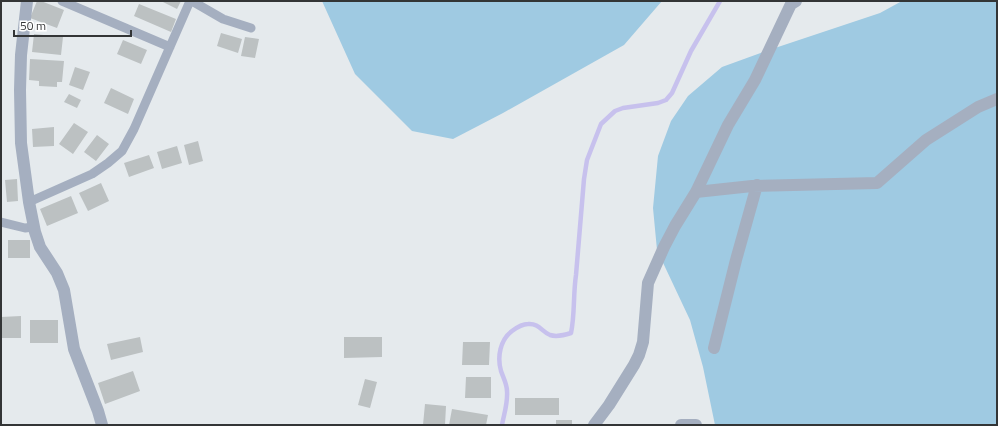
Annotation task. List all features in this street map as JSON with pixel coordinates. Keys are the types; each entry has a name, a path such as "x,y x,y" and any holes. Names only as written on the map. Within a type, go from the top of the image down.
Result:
{"street":[{"path":"27,1 21,55 20,143 28,202 40,247 58,273 64,290 74,349 102,425"},
{"path":"594,425 610,405 639,355 643,342 648,283 653,270 675,226 696,192 728,125 755,80 791,4 796,1"},
{"path":"696,192 757,185 877,183 926,140 978,107 997,99"},
{"path":"714,348 757,185"},
{"path":"682,425 696,425"}],"lane":[{"path":"62,1 170,48"},
{"path":"28,202 92,174 122,151 134,129 191,1 223,19 251,28"},
{"path":"1,222 25,228 34,227"}],"shaded area":[{"path":"322,1 662,1 624,45 503,113 453,139 412,131 355,74"},
{"path":"902,1 997,1 997,425 715,425 703,367 690,320 657,250 653,208 658,156 671,121 688,96 722,67 880,13"}],"building":[{"path":"37,1 41,1 64,10 57,28 30,18"},
{"path":"161,1 181,1 177,9"},
{"path":"139,4 176,19 171,32 134,16"},
{"path":"221,33 242,39 238,53 217,46"},
{"path":"34,34 63,37 61,55 32,52"},
{"path":"245,37 259,39 255,58 241,56"},
{"path":"123,40 147,50 141,64 117,54"},
{"path":"30,59 64,61 62,82 57,82 57,87 39,86 39,81 29,80"},
{"path":"75,67 90,72 83,90 69,85"},
{"path":"111,88 134,99 128,114 104,103"},
{"path":"69,94 81,100 77,108 64,102"},
{"path":"74,123 88,132 73,154 59,144"},
{"path":"54,127 54,146 33,147 32,129"},
{"path":"97,135 109,144 96,161 84,152"},
{"path":"198,141 203,161 189,165 184,145"},
{"path":"177,146 182,163 162,169 157,152"},
{"path":"149,155 154,168 129,177 124,163"},
{"path":"17,179 18,201 7,202 5,180"},
{"path":"101,183 109,201 88,211 79,193"},
{"path":"71,196 78,213 47,226 40,209"},
{"path":"8,240 30,240 30,258 8,258"},
{"path":"21,316 21,338 1,338 1,317"},
{"path":"30,320 58,320 58,343 30,343"},
{"path":"140,337 143,352 111,360 107,344"},
{"path":"344,337 382,337 382,357 344,358"},
{"path":"463,342 490,342 489,365 462,365"},
{"path":"133,371 140,391 105,404 98,383"},
{"path":"466,377 491,377 491,398 465,398"},
{"path":"365,379 377,382 370,408 358,405"},
{"path":"515,398 559,398 559,415 515,415"},
{"path":"425,404 446,406 445,425 423,425"},
{"path":"452,409 488,415 486,425 449,425"},
{"path":"556,420 572,420 572,425 556,425"}],"waterway":[{"path":"502,425 507,391 499,360 500,349 505,339 519,326 528,324 538,326 547,334 552,336 560,336 571,333 584,179 587,160 601,124 615,111 623,108 658,103 666,100 672,93 691,51 720,1"}]}
